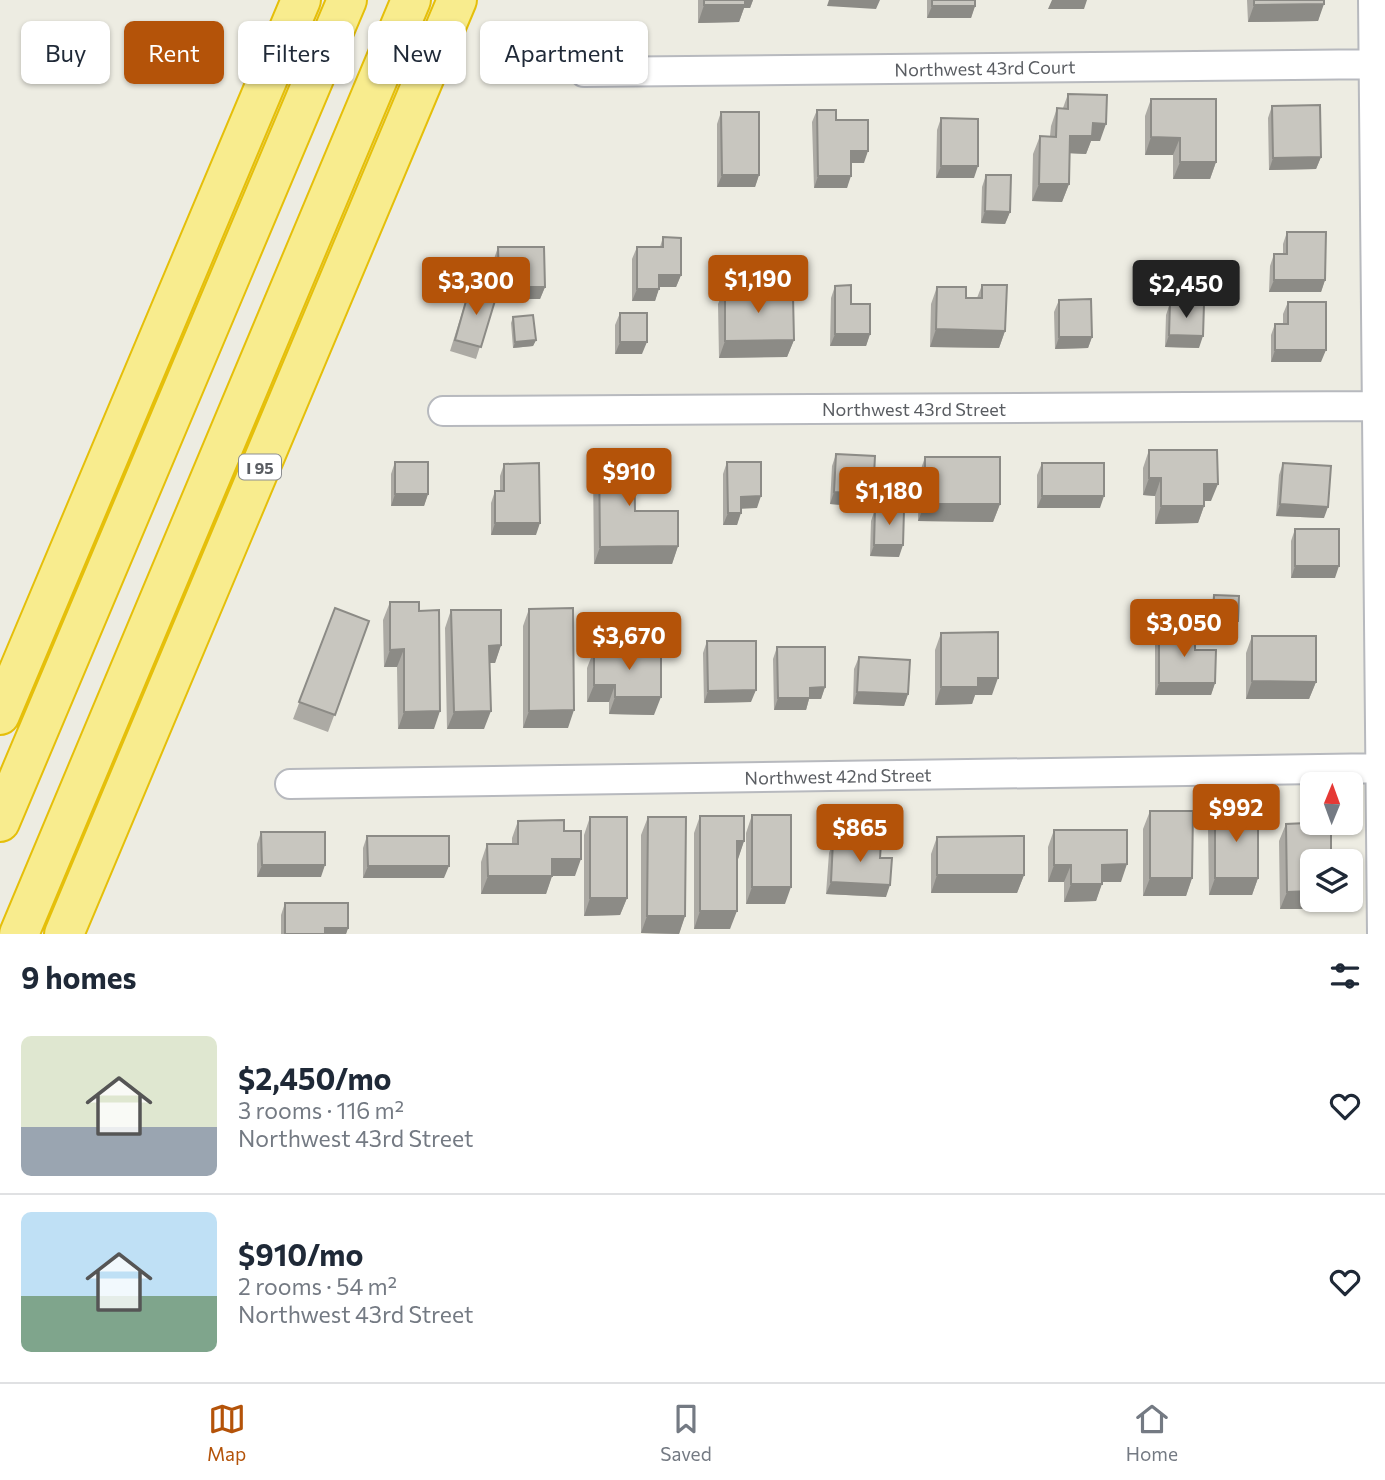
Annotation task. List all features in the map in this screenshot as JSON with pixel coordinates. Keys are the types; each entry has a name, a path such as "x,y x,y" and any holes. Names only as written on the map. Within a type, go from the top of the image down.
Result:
{"highway":[{"path":"0,715 301,0"},
{"path":"0,822 346,0"},
{"path":"25,920 411,0"},
{"name":"I 95","path":"64,934 457,0"}],"street":[{"path":"1373,0 1379,64 1382,934"},
{"name":"Northwest 43rd Court","path":"648,71 1379,64"},
{"name":"Northwest 43rd Street","path":"443,411 1381,406"},
{"name":"Northwest 42nd Street","path":"290,784 1383,768"}],"building":[{"path":"704,0 745,0 745,5 704,5"},
{"path":"932,0 975,0 975,6 932,6"},
{"path":"1254,0 1324,0 1324,4 1254,5"},
{"path":"1068,94 1107,95 1106,124 1093,123 1092,136 1070,136 1069,184 1039,184 1040,136 1056,137 1057,108 1068,109"},
{"path":"1151,99 1216,99 1216,162 1180,162 1180,138 1151,137"},
{"path":"1320,105 1321,157 1273,158 1272,106"},
{"path":"817,110 836,110 836,120 868,120 868,151 851,151 851,176 818,176"},
{"path":"721,112 759,112 759,175 722,175"},
{"path":"941,118 978,119 978,166 941,166"},
{"path":"986,175 1011,175 1010,212 985,211"},
{"path":"1287,232 1326,232 1325,280 1274,280 1274,254 1287,254"},
{"path":"663,237 681,238 681,275 659,275 659,289 637,289 637,247 663,247"},
{"path":"498,247 544,247 545,287 499,287"},
{"path":"851,285 851,304 870,304 870,334 835,334 835,286"},
{"path":"982,285 1007,285 1005,331 936,329 937,287 966,287 966,298 982,298"},
{"path":"766,286 766,296 793,296 794,340 725,341 725,287"},
{"path":"470,287 497,294 481,347 455,340"},
{"path":"1091,299 1092,337 1059,337 1059,300"},
{"path":"1288,302 1326,302 1326,350 1275,350 1275,324 1288,324"},
{"path":"1170,303 1204,304 1203,336 1169,335"},
{"path":"620,313 647,313 647,342 620,342"},
{"path":"533,315 536,340 515,342 513,317"},
{"path":"1149,450 1217,450 1218,484 1204,484 1204,506 1161,506 1161,478 1149,478"},
{"path":"599,451 634,451 635,511 678,511 678,546 600,547"},
{"path":"836,454 875,456 873,495 834,492"},
{"path":"925,457 1000,457 1000,504 925,504"},
{"path":"395,462 428,462 428,494 395,494"},
{"path":"727,462 761,462 761,496 741,497 741,513 728,513"},
{"path":"539,463 540,523 495,523 495,491 504,491 504,464"},
{"path":"1042,463 1104,463 1104,496 1042,496"},
{"path":"1283,463 1331,466 1328,507 1280,504"},
{"path":"875,509 904,510 903,545 874,545"},
{"path":"1295,529 1339,529 1339,566 1295,566"},
{"path":"1214,595 1239,596 1238,621 1213,620"},
{"path":"390,602 419,602 419,611 439,610 440,711 404,712 404,649 390,650"},
{"path":"335,608 369,621 335,715 299,702"},
{"path":"573,608 574,710 529,711 529,609"},
{"path":"451,610 501,610 501,645 489,646 491,711 454,712"},
{"path":"1159,624 1181,625 1181,637 1195,637 1195,650 1216,650 1215,683 1159,683"},
{"path":"998,632 998,678 978,678 978,687 941,687 941,633"},
{"path":"1252,636 1316,636 1316,682 1252,681"},
{"path":"707,641 756,641 756,690 708,691"},
{"path":"777,647 825,647 825,687 810,688 810,698 778,698"},
{"path":"594,650 661,651 661,697 615,697 615,685 594,685"},
{"path":"859,657 910,660 908,694 857,692"},
{"path":"1215,810 1258,810 1258,878 1215,878"},
{"path":"1150,811 1193,811 1192,878 1150,878"},
{"path":"752,815 791,815 791,887 752,887"},
{"path":"700,816 744,816 744,841 737,841 737,911 700,911"},
{"path":"590,817 627,817 627,898 590,898"},
{"path":"648,817 686,817 685,916 647,916"},
{"path":"564,820 564,831 581,831 581,859 552,859 552,876 488,876 487,844 518,844 518,821"},
{"path":"1300,823 1300,835 1331,835 1331,849 1300,849 1300,891 1287,892 1286,824"},
{"path":"1054,830 1127,830 1127,864 1102,865 1102,884 1071,884 1071,865 1054,865"},
{"path":"261,832 325,832 325,865 262,865"},
{"path":"367,836 449,836 449,866 368,866"},
{"path":"1024,836 1024,875 937,875 937,837"},
{"path":"833,841 881,843 880,858 892,858 890,885 831,882"},
{"path":"285,903 348,903 348,928 325,928 325,934 285,934"}]}
